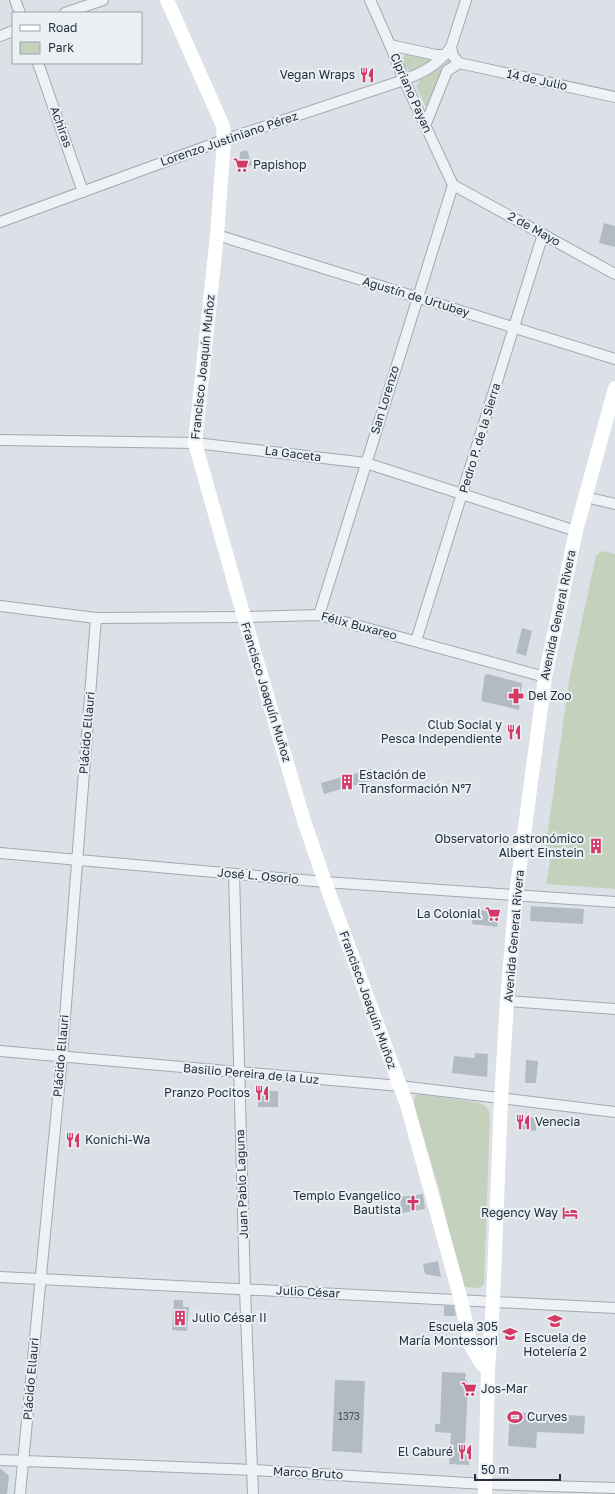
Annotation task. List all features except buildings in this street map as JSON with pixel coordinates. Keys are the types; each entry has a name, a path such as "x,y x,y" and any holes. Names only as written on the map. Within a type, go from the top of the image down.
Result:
{"street":[{"path":"15,0 20,12"},
{"path":"68,12 103,0"},
{"name":"Francisco Joaquín Muñoz","path":"167,0 224,126 217,235 195,442 244,617 302,813 325,882 407,1105 461,1300 471,1346 481,1363 488,1370"},
{"name":"Cipriano Payan","path":"370,0 404,80 453,185"},
{"path":"448,51 466,0"},
{"path":"0,36 12,31"},
{"path":"390,45 436,55 448,51"},
{"path":"425,126 447,71 459,63 448,51"},
{"name":"Lorenzo Justiniano Pérez","path":"0,222 224,140 425,72 448,51"},
{"name":"14 de Julio","path":"459,63 615,97"},
{"name":"Achiras","path":"38,64 83,192"},
{"name":"2 de Mayo","path":"453,185 615,274"},
{"name":"San Lorenzo","path":"319,615 453,185"},
{"name":"Pedro P. de la Sierra","path":"416,641 543,234"},
{"name":"Agustín de Urtubey","path":"217,235 615,359"},
{"name":"Avenida General Rivera","path":"484,1489 488,1370 494,1302 501,1099 507,1001 516,896 545,678 576,531 615,388"},
{"name":"La Gaceta","path":"0,440 195,442 366,463 576,531"},
{"path":"586,497 615,504"},
{"name":"Félix Buxareo","path":"0,606 96,618 319,615 545,678"},
{"name":"Plácido Ellauri","path":"20,1494 62,1056 96,618"},
{"name":"José L. Osorio","path":"0,853 325,882 615,902"},
{"name":"Juan Pablo Laguna","path":"234,874 245,1289 253,1494"},
{"path":"507,1001 615,1009"},
{"name":"Basilio Pereira de la Luz","path":"0,1051 400,1086 615,1112"},
{"name":"Julio César","path":"0,1277 615,1308"},
{"name":"Marco Bruto","path":"0,1460 253,1470 484,1489 615,1488"}],"green space":[{"path":"406,53 430,58 430,61 422,68 412,72 409,71 405,67 403,61"},
{"path":"450,59 453,59 429,106 425,106 417,88 420,79 439,69"},
{"path":"602,551 615,554 615,889 546,884 551,856 545,851 570,675 596,556"},
{"path":"420,1094 480,1103 486,1106 490,1113 484,1284 480,1288 466,1287 462,1285 439,1189 413,1102 416,1095"}],"place":[{"name":"Vegan Wraps","path":"367,75"},
{"name":"Papishop","path":"241,165"},
{"name":"Del Zoo","path":"516,696"},
{"name":"Club Social y Pesca Independiente","path":"514,732"},
{"name":"Estación de Transformación Nº7","path":"347,782"},
{"name":"Observatorio astronómico Albert Einstein","path":"596,846"},
{"name":"La Colonial","path":"493,914"},
{"name":"Pranzo Pocitos","path":"262,1093"},
{"name":"Venecia","path":"523,1122"},
{"name":"Konichi-Wa","path":"73,1140"},
{"name":"Templo Evangelico Bautista","path":"413,1203"},
{"name":"Regency Way","path":"570,1213"},
{"name":"Julio César II","path":"180,1318"},
{"name":"Escuela de Hotelería 2","path":"555,1321"},
{"name":"Escuela 305 María Montessori","path":"510,1334"},
{"name":"Jos-Mar","path":"469,1389"},
{"name":"Curves","path":"515,1417"},
{"name":"El Caburé","path":"465,1452"}]}
